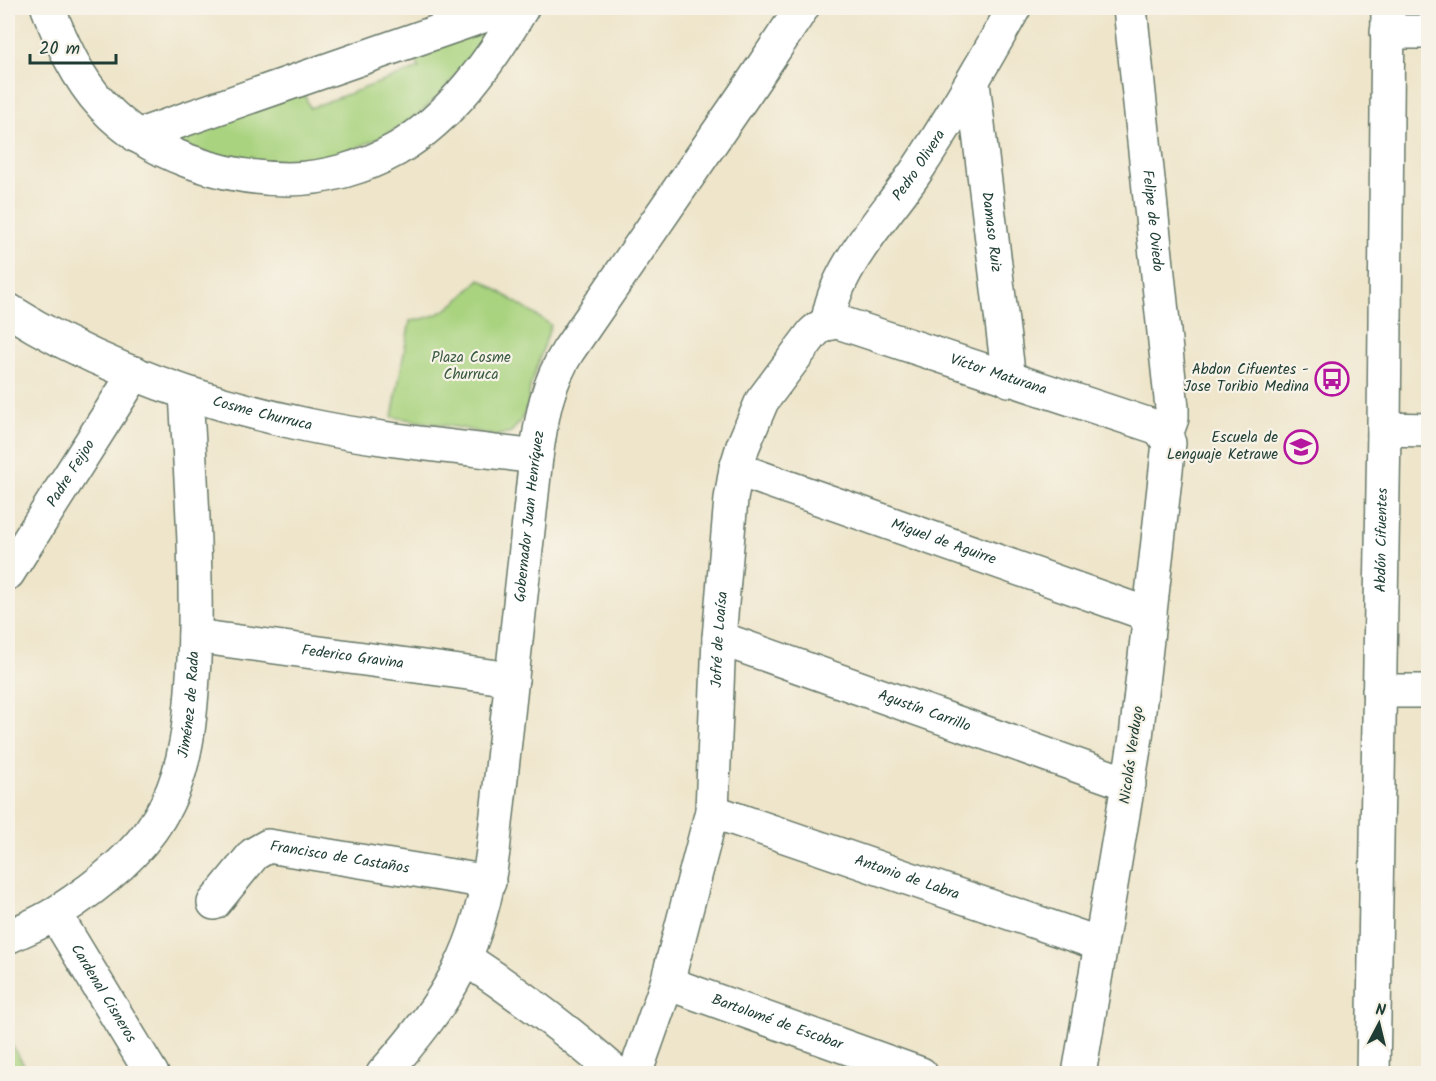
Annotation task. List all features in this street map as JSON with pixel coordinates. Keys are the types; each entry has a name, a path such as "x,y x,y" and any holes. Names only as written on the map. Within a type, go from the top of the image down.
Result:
{"street":[{"path":"48,8 76,69 89,89 119,122 137,136 182,158 233,173 290,179 318,177 370,162 396,149 428,126 467,87 489,59 522,8"},
{"path":"137,136 506,8"},
{"name":"Gobernador Juan Henríquez","path":"383,1074 437,1008 466,959 489,882 536,457 544,402 558,366 802,8"},
{"name":"Pedro Olivera","path":"828,323 832,298 846,271 914,174 973,83 1014,8"},
{"name":"Felipe de Oviedo","path":"1130,8 1172,408 1172,418 1166,435"},
{"path":"1388,20 1428,32"},
{"name":"Abdón Cifuentes","path":"1373,1074 1384,429 1388,20"},
{"name":"Damaso Ruiz","path":"973,83 1009,380"},
{"name":"Cosme Churruca","path":"8,310 62,341 135,373 186,393 247,411 309,426 536,457"},
{"name":"Víctor Maturana","path":"828,323 838,322 849,325 1153,426 1166,435"},
{"name":"Jofré de Loaísa","path":"635,1074 667,983 712,811 719,638 731,499 736,469 762,401 813,333 828,323"},
{"name":"Padre Feijoo","path":"8,573 135,373"},
{"name":"Jiménez de Rada","path":"8,937 55,914 85,893 131,853 153,827 168,803 188,734 195,636 194,546 186,393"},
{"path":"1384,429 1428,430"},
{"name":"Nicolás Verdugo","path":"1079,1074 1128,784 1169,452 1166,435"},
{"name":"Miguel de Aguirre","path":"736,469 1150,615"},
{"name":"Federico Gravina","path":"195,636 512,680"},
{"name":"Agustín Carrillo","path":"719,638 1128,784"},
{"path":"1379,692 1428,691"},
{"name":"Antonio de Labra","path":"712,811 1100,944"},
{"name":"Francisco de Castaños","path":"214,903 254,854 268,846 489,882"},
{"name":"Cardenal Cisneros","path":"55,914 152,1074"},
{"path":"466,959 522,996 566,1029 616,1074"},
{"name":"Bartolomé de Escobar","path":"667,983 921,1074"}],"green space":[{"path":"487,31 454,78 427,107 396,129 352,149 304,159 255,161 224,158 178,144 177,135 302,88 310,108 419,68 412,48"},
{"name":"Plaza Cosme Churruca","path":"480,279 551,325 521,421 511,432 495,436 392,417 410,321 441,312 457,301"},
{"path":"8,1039 29,1073 8,1073"}],"place":[{"name":"Abdon Cifuentes - Jose Toribio Medina","path":"1332,379"},
{"name":"Escuela de Lenguaje Ketrawe","path":"1301,447"}]}
